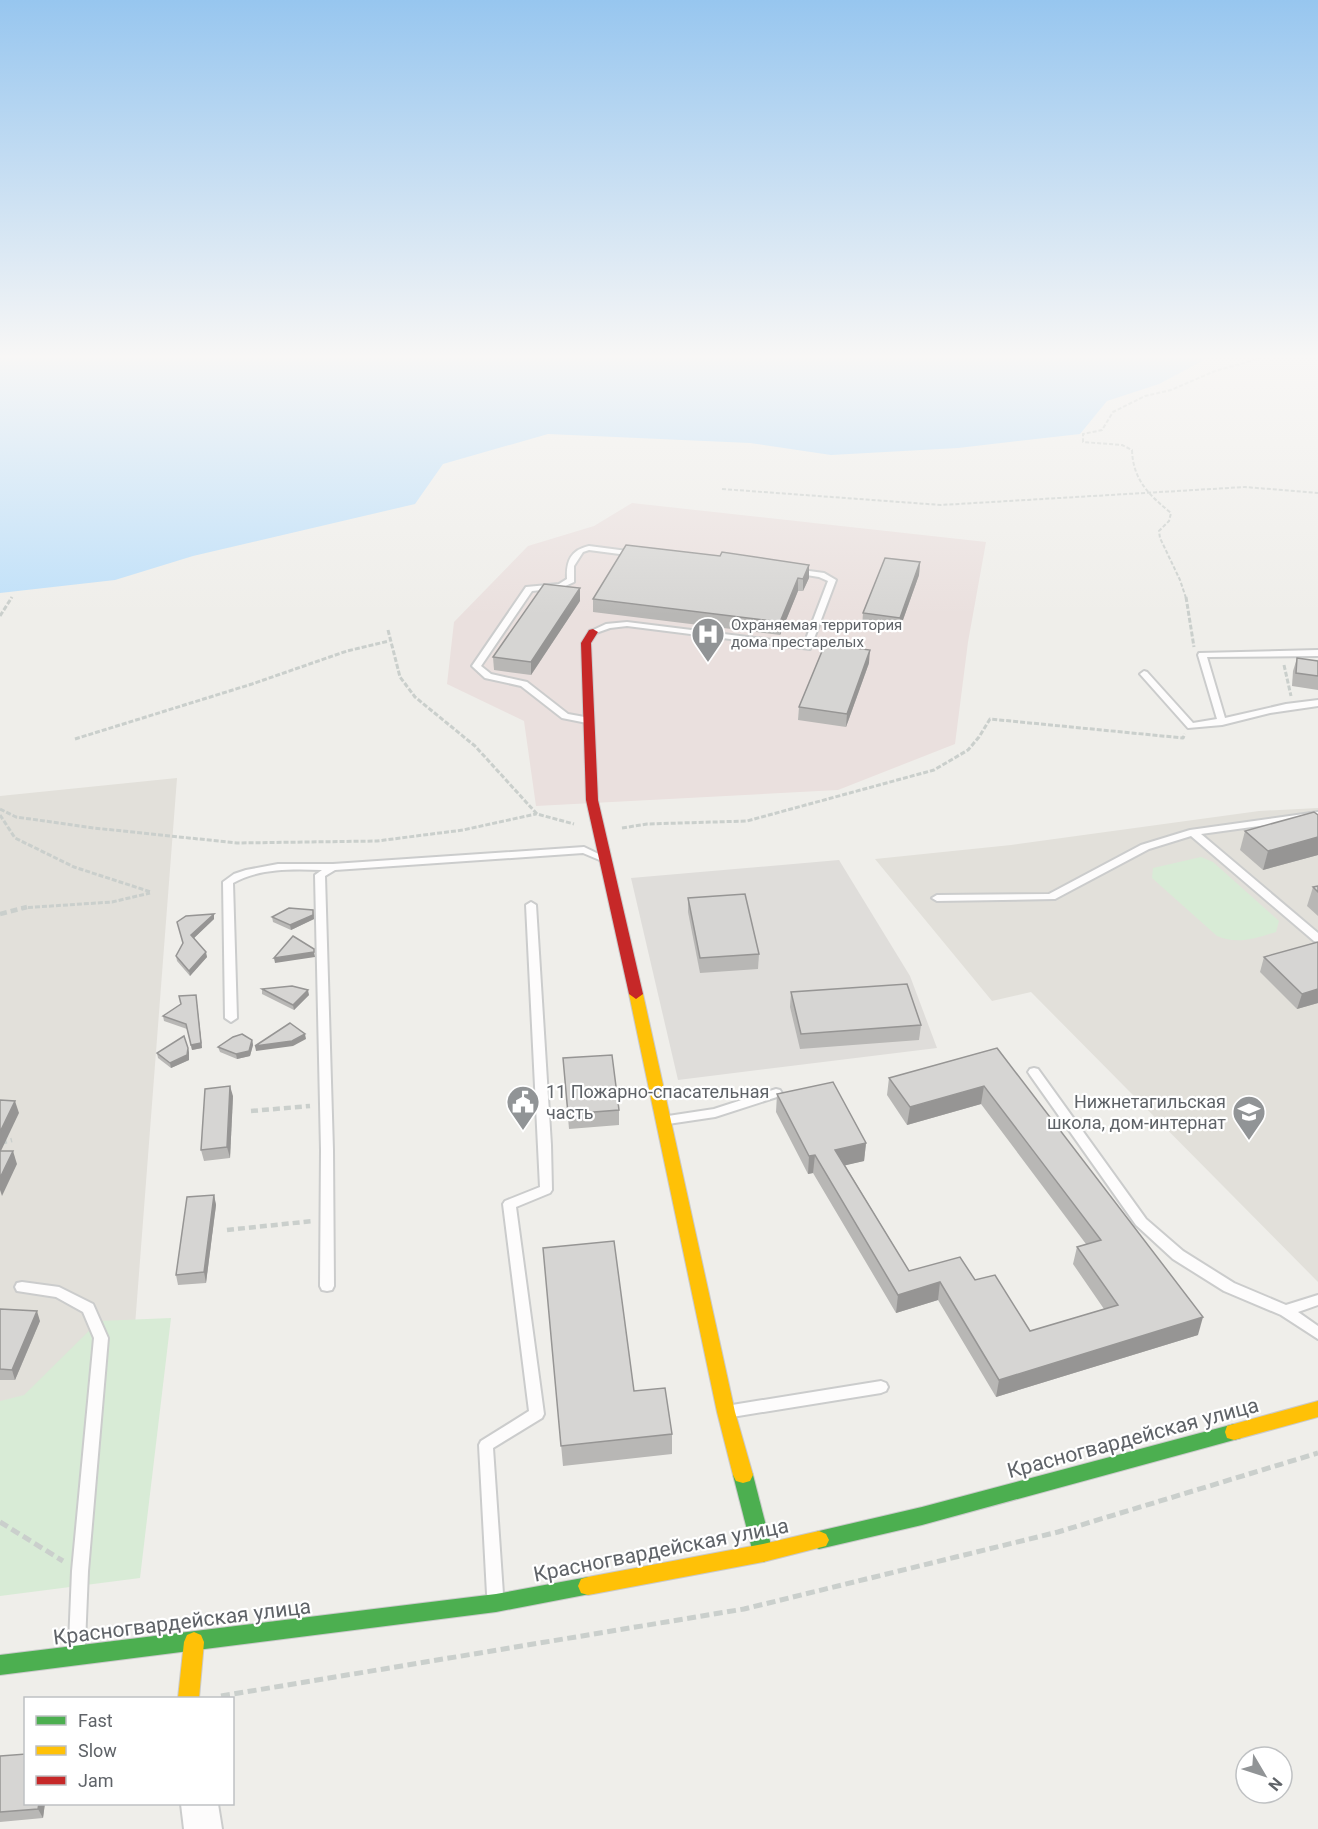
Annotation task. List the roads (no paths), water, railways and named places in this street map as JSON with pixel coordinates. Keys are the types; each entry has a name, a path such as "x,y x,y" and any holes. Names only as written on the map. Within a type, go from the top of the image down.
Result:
{"street":[{"path":"593,632 586,643 591,800 600,831 664,1121 726,1412 763,1553"},
{"name":"Красногвардейская улица","path":"0,1665 496,1603 763,1553 922,1516 1318,1409"},
{"path":"188,1697 194,1642"},
{"path":"200,1805 203,1829"}],"lane":[{"path":"589,720 565,716 524,684 488,676 476,666 529,589 561,586 571,580 570,566 580,550 589,548 648,555"},
{"path":"593,632 609,626 627,624 807,647 832,580 821,575 788,569"},
{"path":"1222,722 1202,655 1318,653"},
{"path":"1144,674 1191,726 1222,722 1294,705 1318,703"},
{"path":"937,898 1051,897 1145,847 1193,832 1318,815"},
{"path":"1193,832 1318,939"},
{"path":"231,1018 228,882 238,874 300,866 333,867 584,850 605,859"},
{"path":"327,1286 326,1105 320,875 333,867"},
{"path":"496,1603 486,1445 537,1414 509,1204 546,1190 531,905"},
{"path":"1034,1072 1141,1222 1178,1255 1229,1287 1286,1311 1318,1333"},
{"path":"664,1121 715,1113 776,1093"},
{"path":"22,1287 60,1292 88,1308 101,1338 80,1571 76,1657"},
{"path":"1286,1311 1318,1300"},
{"path":"726,1412 882,1387"}],"water":[{"path":"0,443 515,443 443,464 415,504 193,556 115,580 0,593"},
{"path":"752,443 998,443 958,448 831,455"}],"place":[{"name":"Охраняемая территория дома престарелых","path":"708,663"},
{"name":"11 Пожарно-спасательная часть","path":"523,1131"},
{"name":"Нижнетагильская школа, дом-интернат","path":"1249,1141"}]}
